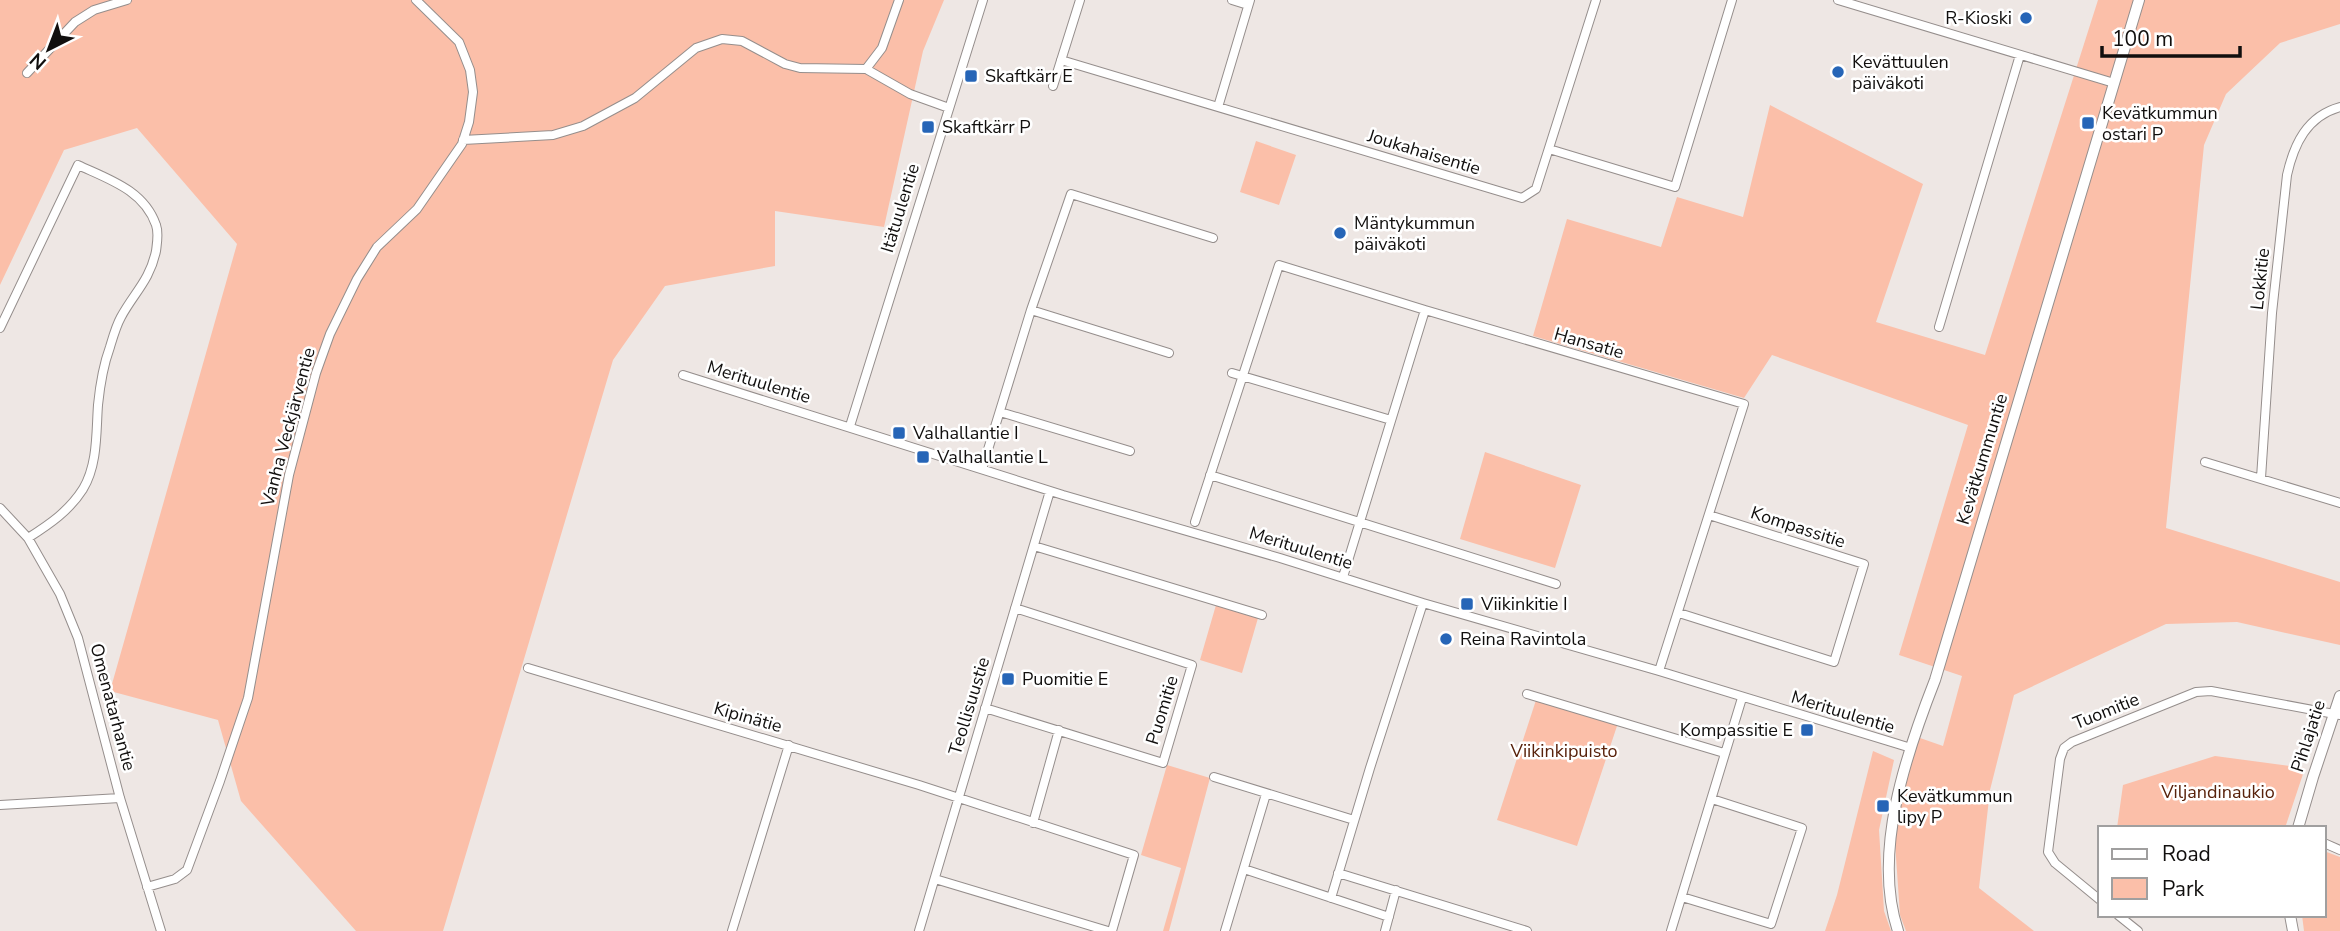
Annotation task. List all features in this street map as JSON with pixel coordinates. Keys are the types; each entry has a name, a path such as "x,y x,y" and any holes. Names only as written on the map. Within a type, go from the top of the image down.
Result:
{"street":[{"path":"27,73 75,22 94,10 127,0"},
{"name":"Vanha Veckjärventie","path":"147,887 175,879 187,870 244,710 256,660 289,475 316,373 330,334 357,279 377,247 416,209 462,144 469,122 473,92 470,70 459,42 416,0"},
{"path":"866,69 883,48 899,0"},
{"name":"Itätuulentie","path":"849,426 983,0"},
{"path":"1054,86 1080,0"},
{"path":"1218,107 1249,3 1232,0"},
{"name":"Joukahaisentie","path":"1061,60 1522,198 1536,189 1597,0"},
{"path":"1549,149 1675,187 1732,0"},
{"path":"1838,0 2114,83"},
{"name":"Kevätkummuntie","path":"1898,931 1888,874 1889,847 1910,748 1935,680 2139,0"},
{"path":"463,139 552,135 583,126 635,98 696,48 722,39 741,41 785,64 800,68 866,69 910,94 949,108"},
{"path":"1939,327 2020,55"},
{"name":"Lokkitie","path":"2262,478 2272,313 2287,175 2299,138 2312,122 2329,110 2340,107"},
{"path":"0,328 78,165 126,187 146,205 157,227 158,241 153,267 121,317 109,350 102,375 95,454 84,488 59,519 28,538"},
{"path":"982,469 1031,310 1071,194 1213,238"},
{"path":"1195,522 1279,265 1425,310 1343,577"},
{"path":"1031,310 1169,353"},
{"name":"Hansatie","path":"1425,310 1744,404 1659,671"},
{"path":"1232,373 1391,420"},
{"name":"Merituulentie","path":"683,375 1050,491 1910,748"},
{"path":"1000,412 1130,451"},
{"path":"2205,462 2340,503"},
{"path":"1209,475 1556,584"},
{"name":"Teollisuustie","path":"919,931 1050,491"},
{"name":"Omenatarhantie","path":"0,508 28,538 60,594 78,638 120,798 161,931"},
{"name":"Kompassitie","path":"1679,613 1834,662 1864,564 1709,515"},
{"path":"1034,546 1262,614"},
{"path":"1331,898 1423,603"},
{"name":"Puomitie","path":"985,708 1163,763 1192,665 1015,608"},
{"name":"Kipinätie","path":"528,668 789,745 1134,855 1110,931"},
{"name":"Tuomitie","path":"2098,898 2055,863 2048,852 2060,759 2064,748 2072,741 2196,692 2211,691 2337,714"},
{"path":"1527,694 1724,753"},
{"name":"Pihlajatie","path":"2299,826 2313,777 2337,714 2340,696"},
{"path":"1671,931 1742,698"},
{"path":"1033,823 1059,730"},
{"path":"733,931 789,745"},
{"path":"1214,778 1354,820"},
{"path":"1225,931 1266,794"},
{"path":"0,805 120,798"},
{"path":"1682,897 1771,924 1802,828 1712,799"},
{"path":"1244,869 1389,917"},
{"path":"1338,873 1396,890 1503,928 1527,931"},
{"path":"935,880 1110,931"},
{"path":"1385,931 1396,890"},
{"path":"2120,917 2138,931"}],"green space":[{"path":"0,0 944,0 923,51 884,227 775,211 775,266 665,286 613,360 443,931 356,931 241,801 218,720 110,691 237,244 137,128 64,150 0,285"},
{"path":"2098,0 2340,0 2340,24 2280,43 2226,94 2204,145 2166,528 2340,582 2340,645 2237,622 2166,624 2014,695 1990,790 1979,888 2034,931 1906,931 1900,915 1894,828 1911,755 1920,738 1943,746 1962,676 1899,655 1968,425 1772,355 1744,398 1533,336 1567,219 1661,247 1677,197 1743,217 1770,105 1923,184 1876,322 1985,355"},
{"path":"1256,141 1296,155 1279,205 1240,192"},
{"path":"1485,452 1581,485 1555,568 1460,539"},
{"path":"1216,605 1258,618 1242,673 1200,660"},
{"name":"Viikinkipuisto","path":"1537,697 1619,720 1577,846 1497,820"},
{"path":"1873,751 1894,760 1879,830 1884,911 1891,931 1825,931 1837,895"},
{"name":"Viljandinaukio","path":"2215,756 2305,768 2286,826 2117,826 2123,785"},
{"path":"1167,765 1210,778 1169,931 1163,931 1181,868 1141,855"},
{"path":"2326,852 2340,857 2340,931 2304,931 2302,917 2326,917"}],"place":[{"name":"R-Kioski","path":"2026,18"},
{"name":"Kevättuulen päiväkoti","path":"1838,72"},
{"name":"Skaftkärr E","path":"971,76"},
{"name":"Kevätkummun ostari P","path":"2088,123"},
{"name":"Skaftkärr P","path":"928,127"},
{"name":"Mäntykummun päiväkoti","path":"1340,233"},
{"name":"Valhallantie I","path":"899,433"},
{"name":"Valhallantie L","path":"923,457"},
{"name":"Viikinkitie I","path":"1467,604"},
{"name":"Reina Ravintola","path":"1446,639"},
{"name":"Puomitie E","path":"1008,679"},
{"name":"Kompassitie E","path":"1807,730"},
{"name":"Kevätkummun lipy P","path":"1883,806"}]}
